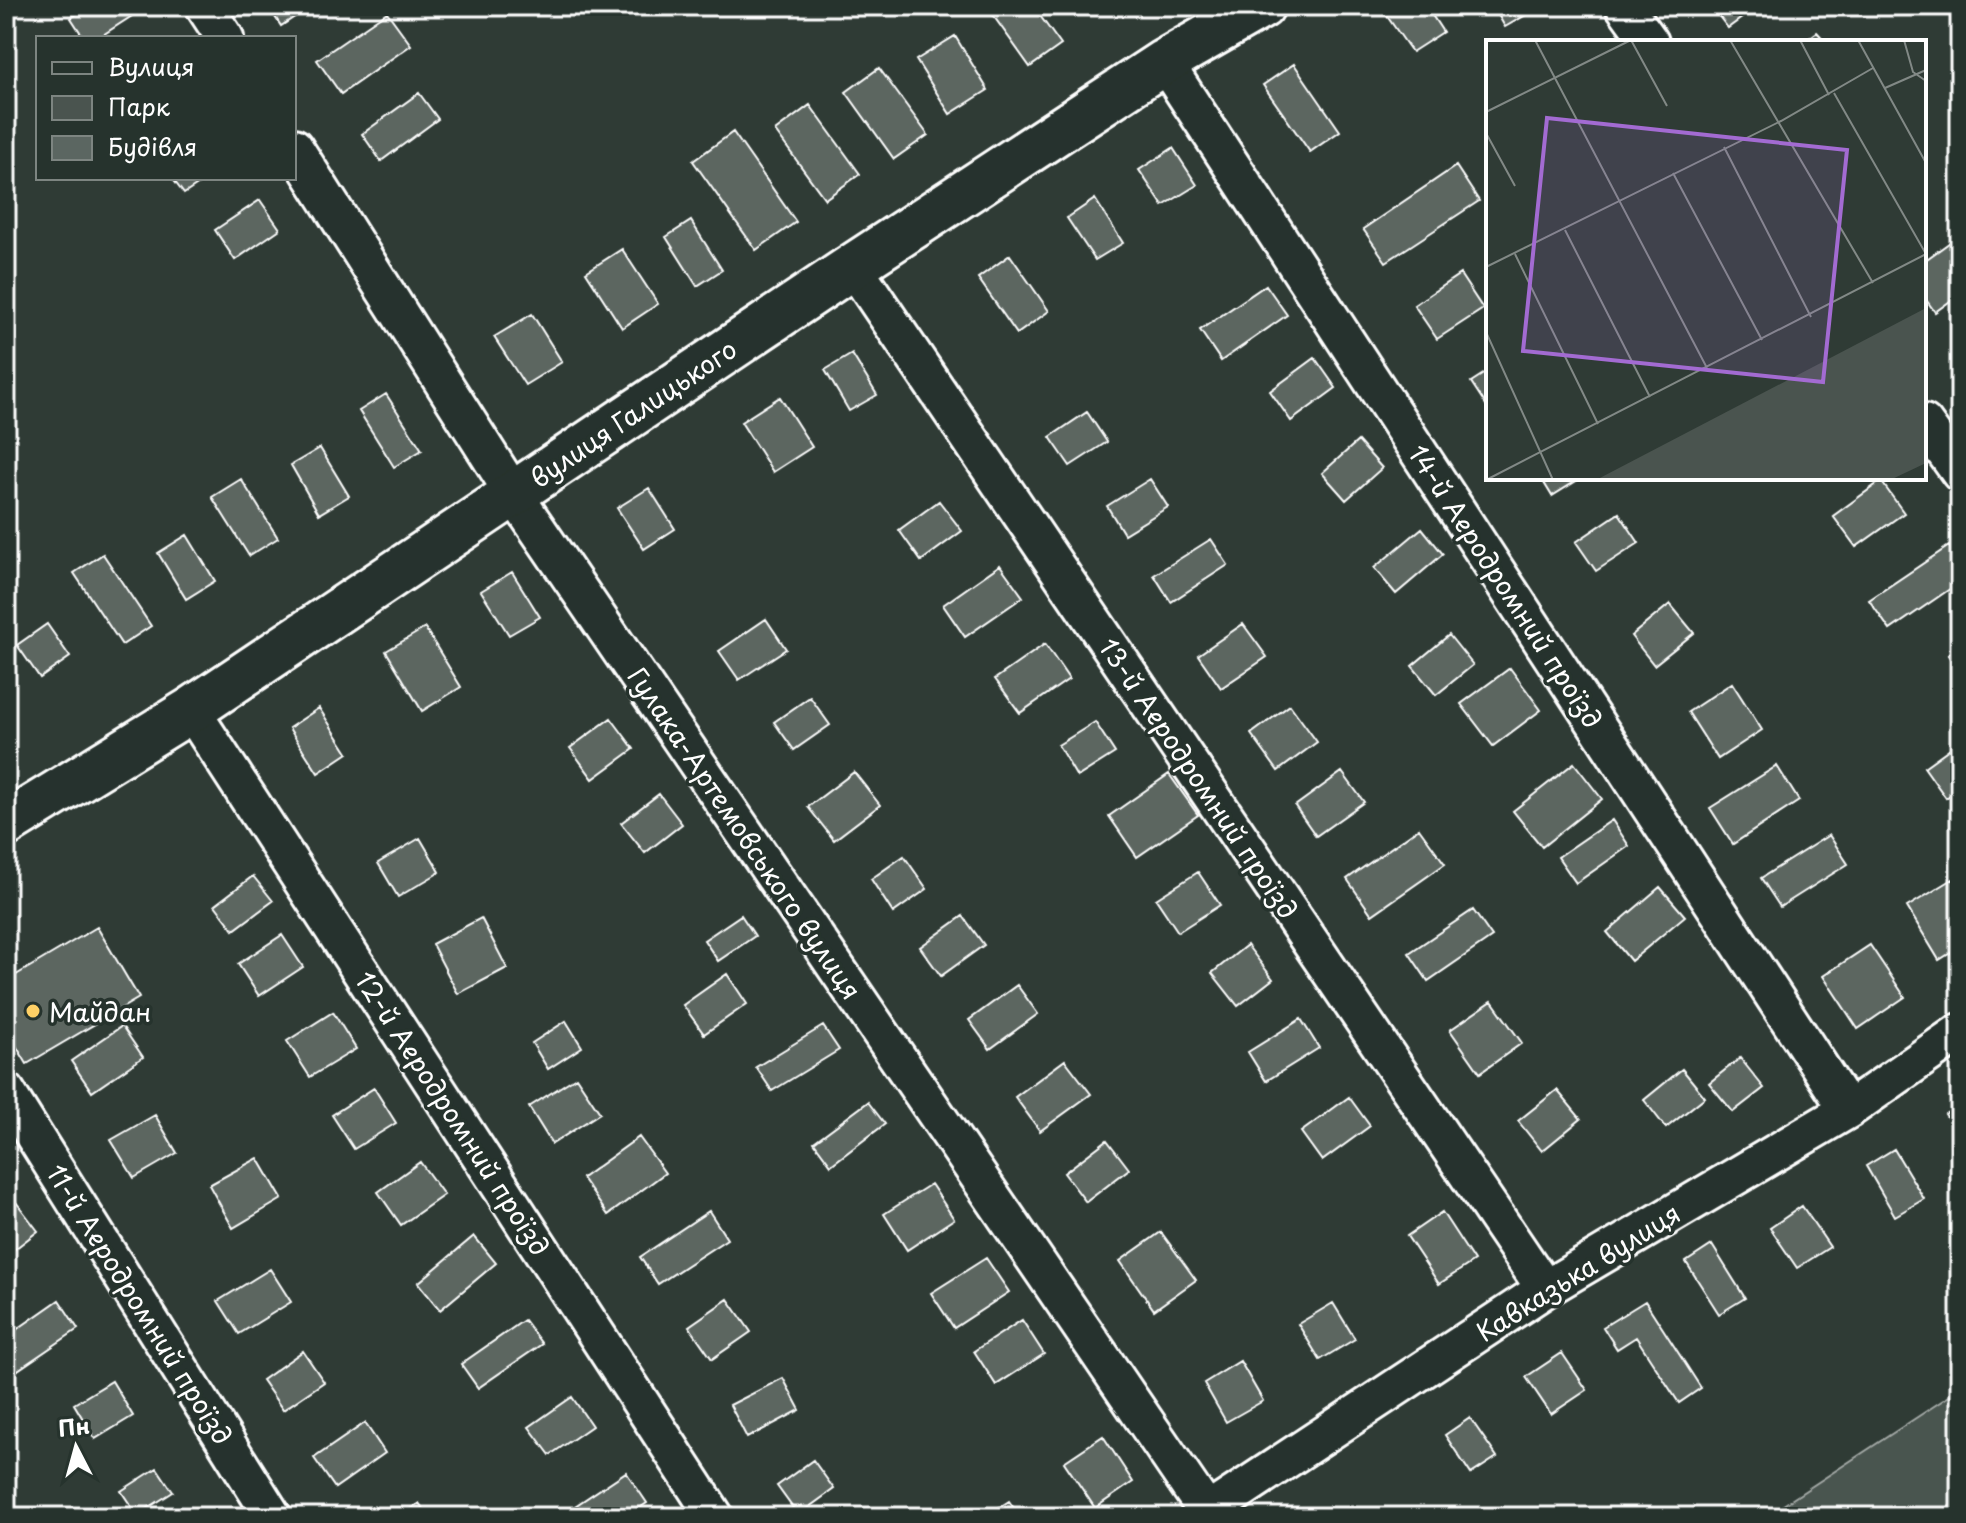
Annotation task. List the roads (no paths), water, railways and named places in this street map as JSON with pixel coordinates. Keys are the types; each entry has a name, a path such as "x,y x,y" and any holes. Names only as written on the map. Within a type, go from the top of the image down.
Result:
{"street":[{"path":"204,6 224,36"},
{"name":"вулиця Галицького","path":"6,824 191,710 853,266 1164,62 1262,6"},
{"path":"1624,6 1649,40"},
{"name":"14-й Аеродромний проїзд","path":"1164,62 1848,1110"},
{"name":"Гулака-Артемовського вулиця","path":"296,150 513,493 1204,1514"},
{"name":"13-й Аеродромний проїзд","path":"853,266 1545,1289"},
{"path":"1926,426 1960,473"},
{"name":"12-й Аеродромний проїзд","path":"191,710 715,1517"},
{"name":"Кавказька вулиця","path":"1204,1514 1545,1289 1848,1110 1960,1032"},
{"name":"11-й Аеродромний проїзд","path":"6,1091 273,1517"}],"place":[{"name":"Майдан","path":"33,1011"}]}
